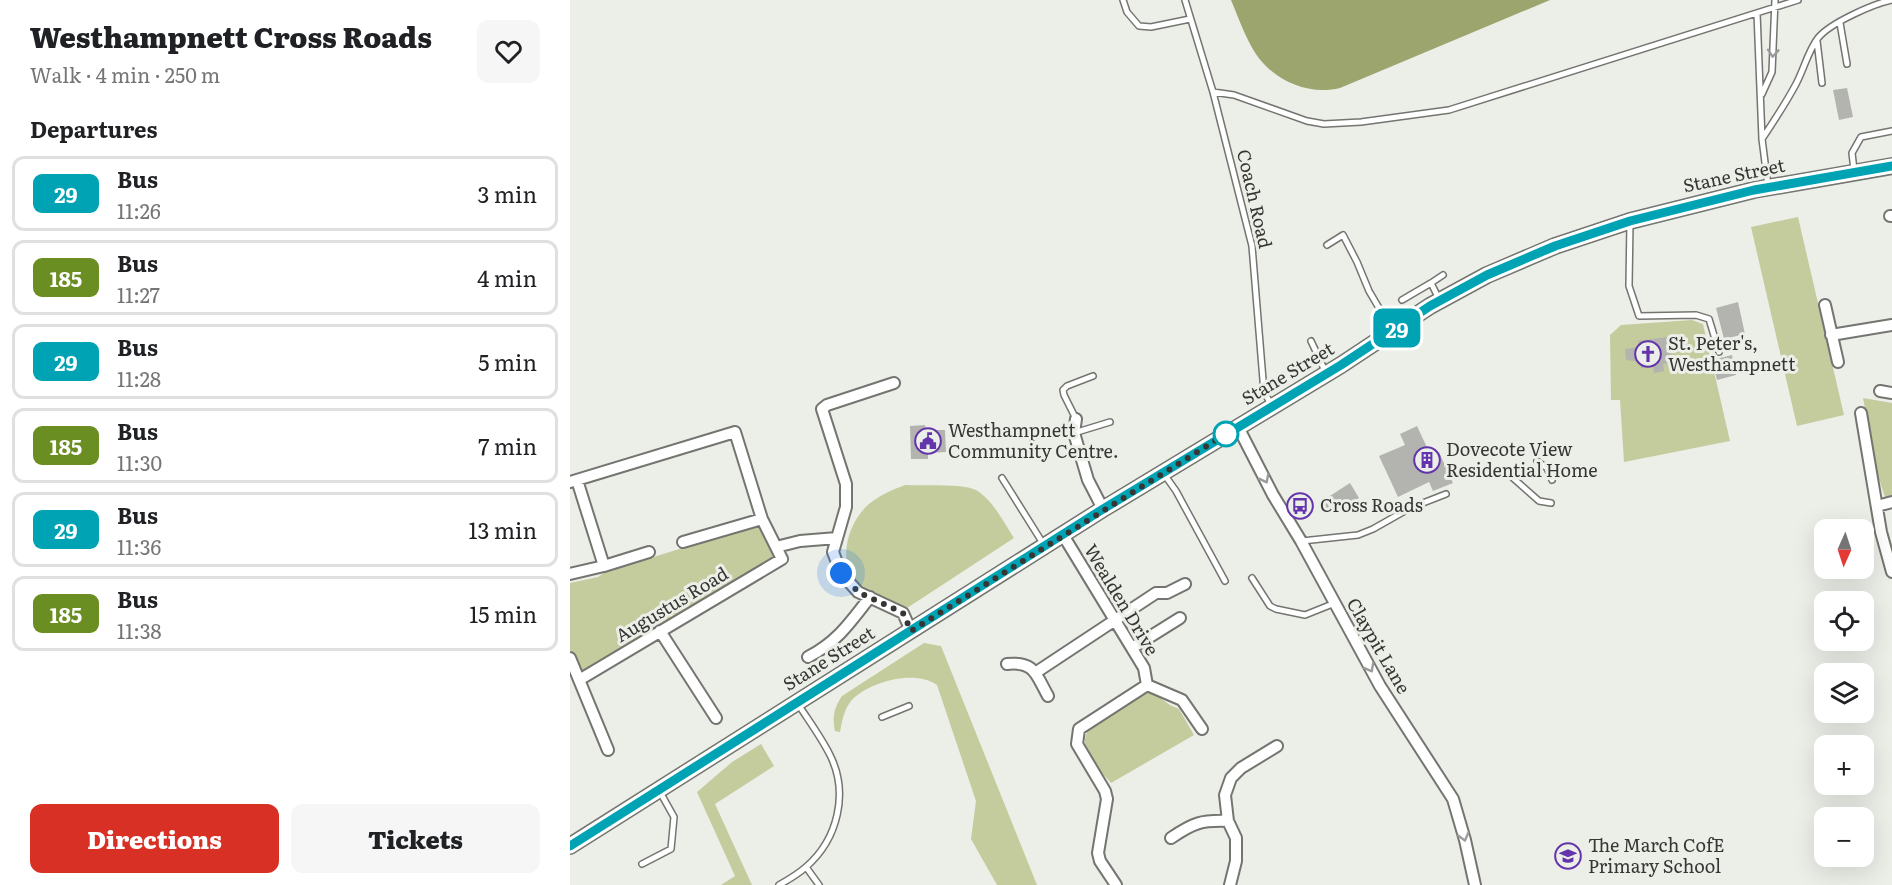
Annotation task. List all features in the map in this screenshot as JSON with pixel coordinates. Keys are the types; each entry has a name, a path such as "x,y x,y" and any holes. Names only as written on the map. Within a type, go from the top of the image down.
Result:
{"street":[{"name":"Stane Street","path":"570,846 1103,509 1326,374 1439,301 1516,261 1586,234 1630,221 1769,188 1892,166"},
{"path":"1825,305 1838,362"},
{"path":"1832,335 1892,325"},
{"path":"894,383 827,405 822,409 846,484 846,507 833,552 841,573 858,592 903,613 911,631"},
{"path":"1880,391 1892,393"},
{"path":"1861,413 1881,532 1892,572"},
{"path":"1076,420 1074,433 1088,480 1103,509"},
{"name":"Claypit Lane","path":"1238,427 1273,495 1301,541 1380,686 1453,799 1475,885"},
{"path":"604,567 574,481 735,432 762,519 776,547 800,541 837,538"},
{"path":"1877,506 1892,502"},
{"path":"683,542 762,519"},
{"name":"Wealden Drive","path":"1063,535 1144,669 1147,685 1079,729 1077,744 1105,791 1107,799 1098,853 1100,861 1116,885"},
{"name":"Augustus Road","path":"579,680 783,559 776,547"},
{"path":"570,574 604,567 649,552"},
{"path":"1035,673 1156,593 1167,593 1185,584"},
{"path":"808,657 827,648 870,597"},
{"name":"Wealden Drive","path":"1132,648 1180,618"},
{"path":"660,631 717,718"},
{"path":"570,658 608,750"},
{"path":"1007,664 1028,665 1048,696"},
{"path":"1147,685 1182,700 1202,729"},
{"path":"1230,885 1236,861 1236,838 1228,821 1225,795 1231,778 1241,768 1277,746"},
{"path":"1171,838 1190,825 1205,820 1228,821"}],"lane":[{"path":"1123,0 1132,21 1139,26 1151,27 1190,19"},
{"name":"Coach Road","path":"1185,0 1213,92 1252,246 1264,392 1272,407"},
{"path":"1761,96 1772,72 1775,0"},
{"path":"1213,92 1234,96 1307,121 1324,124 1360,122 1449,110 1798,0"},
{"path":"1762,139 1796,84 1817,39 1865,9 1892,0"},
{"path":"1757,13 1762,139 1769,188"},
{"path":"1840,23 1847,64"},
{"path":"1817,39 1822,83"},
{"path":"1854,172 1852,153 1861,137 1892,131"},
{"path":"1630,221 1629,286 1639,316 1696,315 1709,319 1719,352"},
{"path":"1327,244 1343,235 1369,291 1392,331"},
{"path":"1402,300 1443,275"},
{"path":"1431,283 1439,301"},
{"path":"1311,341 1326,374"},
{"path":"1076,420 1063,390 1067,386 1093,376"},
{"path":"1074,433 1110,423"},
{"path":"1537,461 1547,468 1552,480"},
{"path":"1163,472 1176,491 1225,581"},
{"path":"1002,478 1045,546"},
{"path":"1513,478 1539,501 1551,503"},
{"path":"1301,541 1358,535 1374,529 1410,508 1446,494"},
{"path":"1252,578 1270,606 1276,609 1305,615 1335,603"},
{"path":"779,885 806,867 829,839 840,801 838,778 831,756 797,703"},
{"path":"882,717 909,706"},
{"path":"642,864 671,849 674,817 659,791"},
{"path":"806,867 819,885"}],"shaded area":[{"path":"1231,0 1550,0 1340,88 1319,90 1288,82 1263,63 1249,41"},
{"path":"1798,217 1844,415 1797,426 1751,227"},
{"path":"1692,320 1703,324 1730,441 1624,462 1620,400 1611,400 1610,335 1621,325"},
{"path":"1863,398 1892,403 1892,495 1885,497 1877,473"},
{"path":"905,485 952,486 976,490 993,506 1014,538 904,610 861,588 850,574 846,553 851,531 862,512 877,498"},
{"path":"760,524 778,558 580,675 570,650 570,583 598,577 605,572"},
{"path":"924,643 941,646 1037,885 997,885 971,839 976,801 937,685 917,678 880,683 851,701 845,712 840,732 835,731 834,713 842,696"},
{"path":"1152,692 1179,709 1194,735 1111,783 1089,757 1085,743 1086,735 1090,727 1143,693"},
{"path":"761,744 774,766 715,804 752,885 721,885 735,876 697,792 732,762"}],"building":[{"path":"1847,88 1853,117 1839,120 1833,90"},
{"path":"1738,302 1745,334 1724,339 1716,308"},
{"name":"St. Peter's, Westhampnett","path":"1668,337 1671,363 1663,364 1664,371 1654,373 1653,366 1641,368 1640,362 1626,360 1625,349 1639,347 1638,341"},
{"path":"1732,355 1736,375 1717,380 1712,360"},
{"name":"Westhampnett Community Centre.","path":"925,425 926,430 945,430 946,452 928,453 928,459 911,459 910,426"},
{"name":"Dovecote View Residential Home","path":"1417,426 1431,456 1439,452 1453,483 1433,491 1429,482 1398,497 1379,456 1405,445 1400,434"},
{"path":"1350,483 1359,498 1348,504 1346,500 1328,511 1322,501"}],"bus line":[{"name":"29","path":"570,846 1103,509 1341,365 1430,306 1487,275 1516,261 1586,234 1630,221 1754,190 1892,166"}],"place":[{"name":"St. Peter's, Westhampnett","path":"1648,354"},
{"name":"Westhampnett Community Centre.","path":"928,441"},
{"name":"Dovecote View Residential Home","path":"1427,460"},
{"name":"Cross Roads","path":"1300,506"},
{"name":"The March CofE Primary School","path":"1568,856"}],"route":[{"path":"841,573 858,592 903,613 911,631 1226,434"}]}
